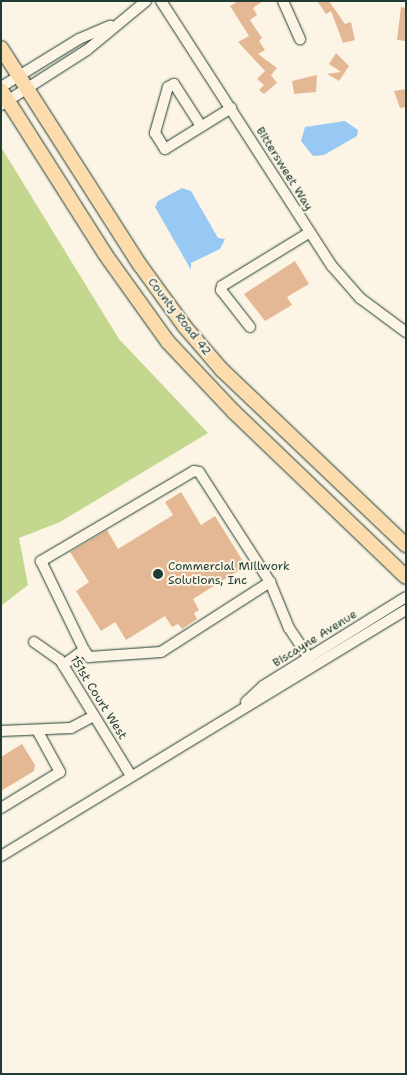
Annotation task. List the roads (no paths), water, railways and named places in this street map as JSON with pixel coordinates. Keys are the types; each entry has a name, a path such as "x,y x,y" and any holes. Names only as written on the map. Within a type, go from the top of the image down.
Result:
{"highway":[{"name":"County Road 42","path":"1,48 140,265 185,327 222,370 406,545"},
{"name":"County Road 42","path":"3,96 110,262 168,342 234,412 406,576"}],"street":[{"path":"3,96 28,89 87,50 146,1"},
{"name":"Bittersweet Way","path":"161,1 310,232 352,290 406,332"},
{"path":"283,1 300,39"},
{"path":"3,96 19,76 79,39 118,23"},
{"path":"201,126 174,84 168,88 155,133 165,149 231,108"},
{"path":"250,326 220,290 222,286 310,232"},
{"path":"270,582 160,652 90,657 84,650 41,561 194,470 199,472 270,582 285,620 309,658"},
{"name":"Biscayne Avenue","path":"1,856 242,706 263,686 406,597"},
{"name":"Biscayne Avenue","path":"242,706 272,695 406,610"},
{"name":"151st Court West","path":"34,642 47,648 62,665 132,776"},
{"path":"62,665 84,650"},
{"path":"1,732 71,728 94,716"},
{"path":"1,808 60,772 37,730"}],"water":[{"path":"345,121 358,130 357,136 324,155 313,156 301,141 305,127"},
{"path":"182,188 191,191 218,238 225,239 220,249 191,263 191,270 155,207 158,201"}],"place":[{"name":"Commercial Millwork Solutions, Inc","path":"158,574"}]}
